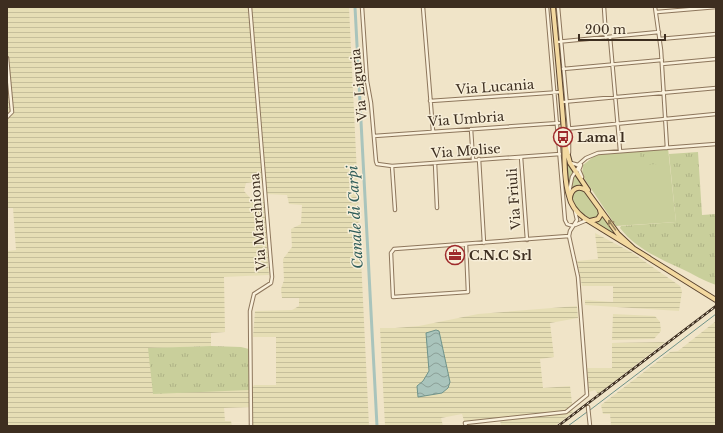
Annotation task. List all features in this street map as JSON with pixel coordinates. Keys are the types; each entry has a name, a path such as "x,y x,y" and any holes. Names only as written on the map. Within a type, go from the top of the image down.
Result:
{"main road":[{"path":"553,7 556,42 561,69 561,92 565,142 564,161 570,199 573,207 587,220 716,300"},
{"path":"565,142 570,163 599,207 625,241 648,258"},
{"path":"570,199 571,192 577,188 583,188 590,194"},
{"path":"587,220 593,222 599,219 601,213 599,207"}],"street":[{"name":"Via Marchiona","path":"250,7 272,277 271,283 254,294 251,306 251,426"},
{"name":"Via Liguria","path":"362,7 367,81 376,161"},
{"path":"423,7 433,132"},
{"path":"547,7 556,93 565,220 567,224 574,225 587,220"},
{"path":"558,7 562,41 561,69 567,102 569,128 570,148 568,156"},
{"path":"604,7 606,38"},
{"path":"655,7 657,12 662,60 667,148"},
{"path":"657,12 716,7"},
{"path":"556,42 610,38 659,32"},
{"path":"660,39 716,34"},
{"path":"610,38 620,150"},
{"path":"7,58 12,112 7,117"},
{"path":"662,64 716,59"},
{"path":"561,69 662,60"},
{"path":"562,102 716,88"},
{"name":"Via Lucania","path":"430,101 561,92"},
{"path":"564,129 617,122 716,114"},
{"name":"Via Umbria","path":"374,136 558,123"},
{"path":"471,129 474,160"},
{"path":"570,163 577,165 586,158 598,153 620,150 716,144"},
{"name":"Via Molise","path":"376,161 381,165 392,166 560,154"},
{"name":"Via Friuli","path":"521,157 527,240"},
{"path":"479,159 484,243"},
{"path":"570,199 570,184 575,171 583,161"},
{"path":"583,161 580,168 580,175 590,194"},
{"path":"435,163 437,208"},
{"path":"392,166 395,210"},
{"path":"466,426 465,422 566,412 587,395 578,277 569,236 577,218 573,207"},
{"path":"466,244 468,292 394,297 392,250 466,244 527,240 569,236"},
{"path":"588,407 590,426"}],"shaded area":[{"path":"7,7 349,7 369,426 253,426 252,407 224,408 225,421 231,421 232,426 7,426 7,251 16,250 13,208 7,208","holes":["265,181 265,194 287,195 289,204 302,205 301,224 291,229 292,247 283,259 284,280 281,289 282,298 299,298 299,306 292,310 255,311 253,337 276,337 276,385 254,385 249,390 148,348 211,346 211,333 225,332 224,277 269,275 264,200 252,200 244,191 246,183"]},
{"path":"595,233 631,252 680,286 682,291 679,311 585,305 585,300 613,302 613,286 582,286 577,261 598,259"},
{"path":"577,306 578,318 550,323 554,357 540,359 543,388 570,386 573,412 555,426 501,426 500,420 465,424 462,414 441,418 443,426 385,426 380,328 419,326 478,314"},
{"path":"613,314 655,316 660,322 661,331 654,339 612,340"},
{"path":"716,321 716,426 593,426 611,425 610,414 603,414 601,405 670,352 678,351"},
{"path":"665,342 598,394 595,390 589,392 587,368 612,368 612,343"}],"green space":[{"path":"668,148 676,222 616,226 582,175 583,165 597,154"},
{"path":"658,152 659,164 641,165 640,153"},
{"path":"698,152 702,215 716,214 716,285 648,252 626,235 620,228 621,226 676,222 669,154"},
{"path":"566,162 573,171 569,183 568,183"},
{"path":"575,173 584,186 583,187 578,185 571,188"},
{"path":"580,189 584,191 598,209 599,213 596,218 591,219 587,217 577,208 573,200 573,196 574,191"},
{"path":"602,214 625,244 595,223 600,220"},
{"path":"211,346 241,347 249,349 251,388 249,390 153,394 148,348"}],"water":[{"path":"436,330 439,331 450,382 448,388 442,393 418,397 417,386 423,381 429,371 426,333"}],"waterway":[{"name":"Canale di Carpi","path":"355,7 377,426"},
{"path":"590,410 716,314"},
{"path":"568,426 587,412"}],"railway":[{"path":"558,426 716,306"}],"place":[{"name":"Lama 1","path":"563,137"},
{"name":"C.N.C Srl","path":"455,255"}]}
